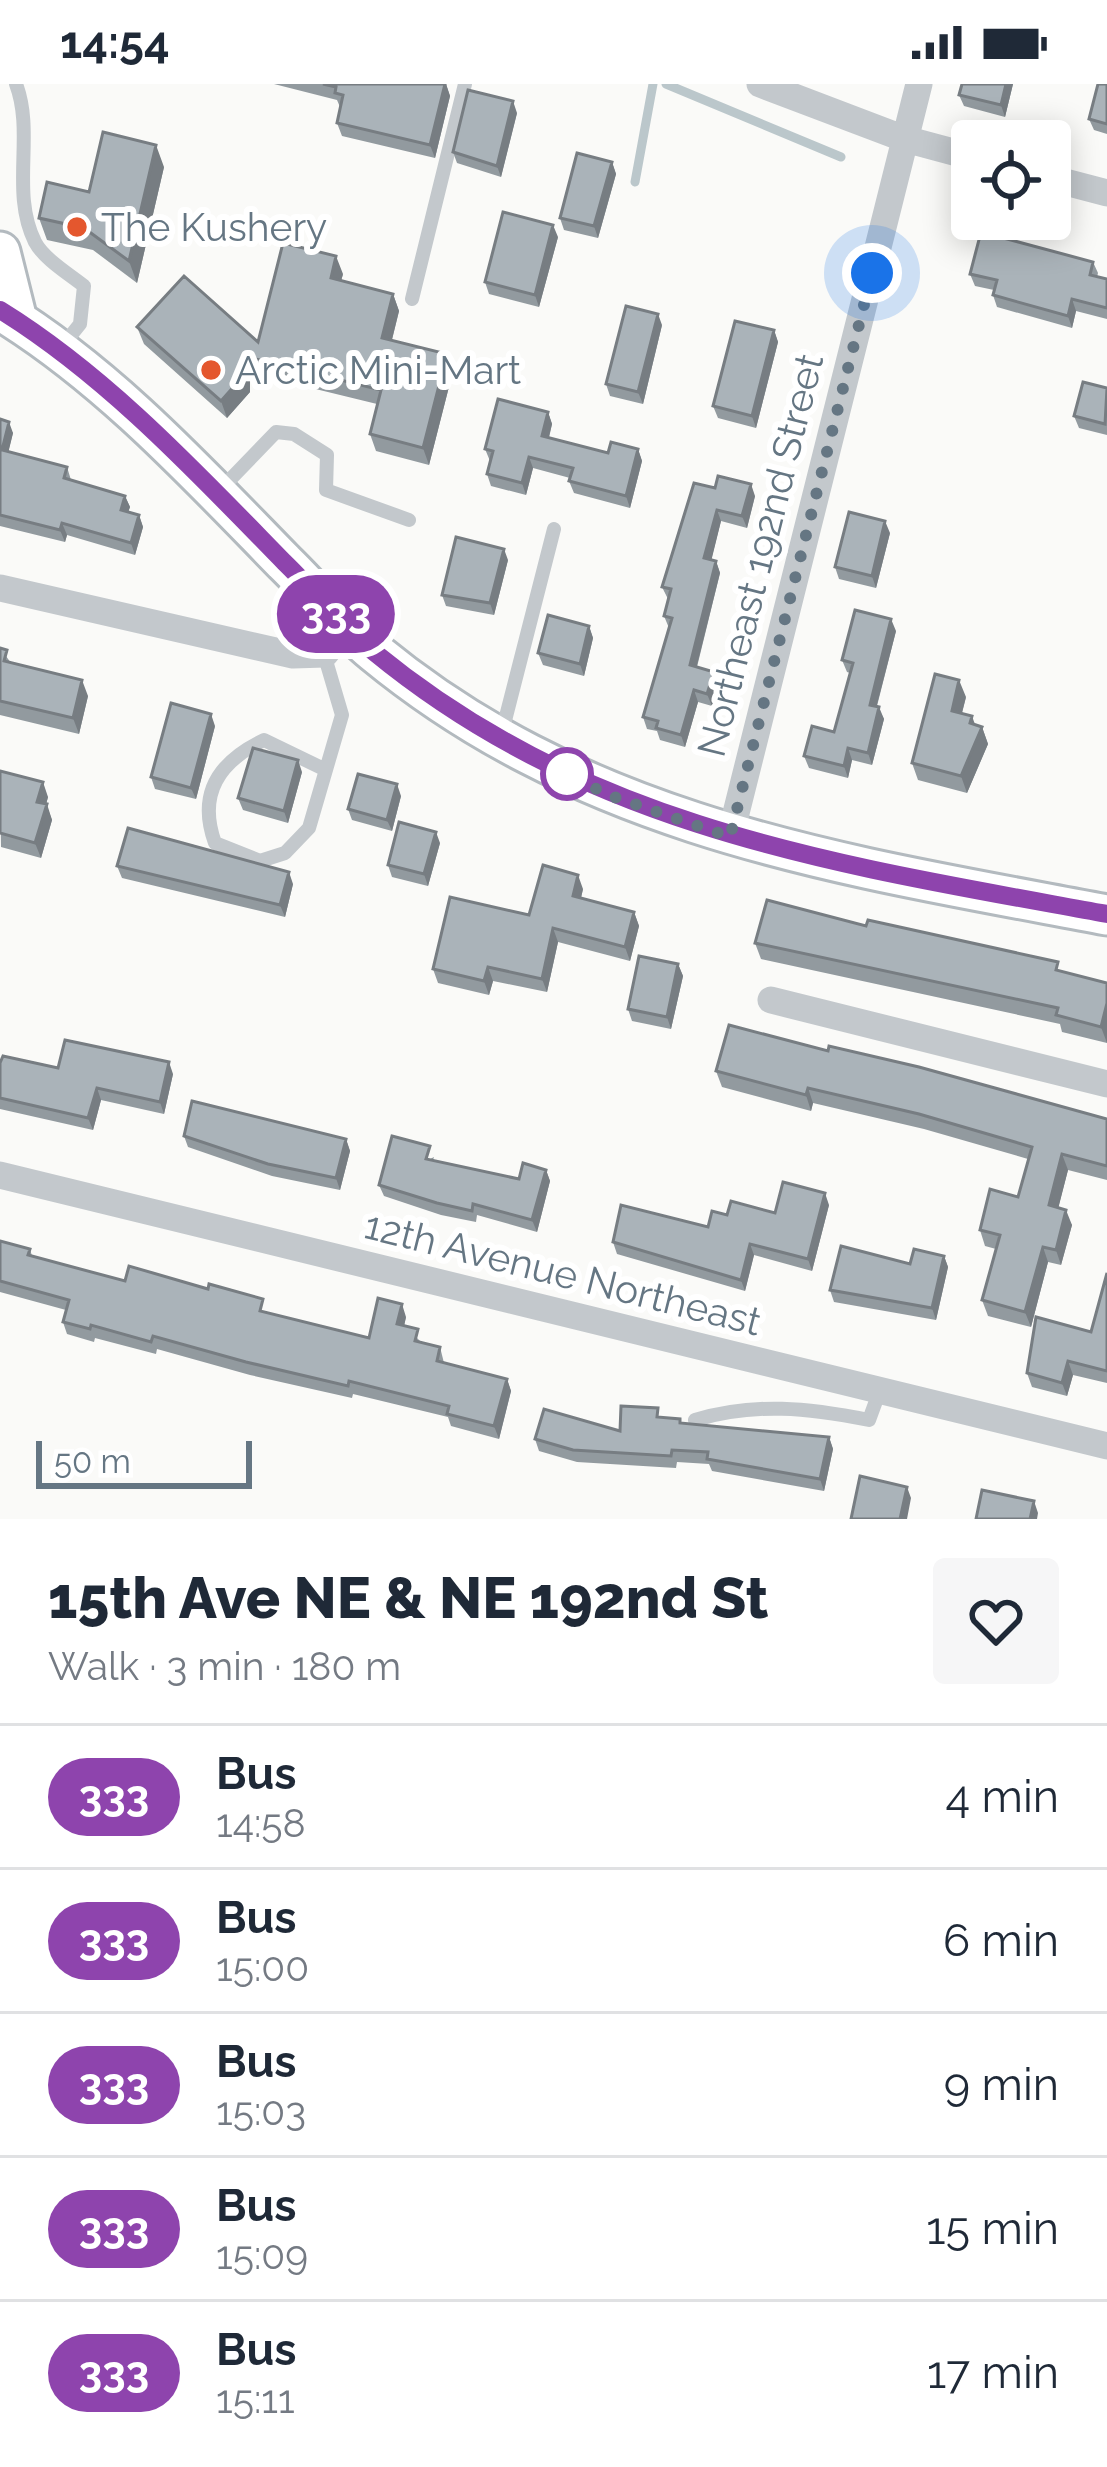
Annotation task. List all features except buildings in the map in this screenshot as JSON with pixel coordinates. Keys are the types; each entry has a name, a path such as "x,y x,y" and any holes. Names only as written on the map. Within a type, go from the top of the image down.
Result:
{"main road":[{"path":"0,252 9,315 136,416 217,494 336,640 372,651 500,741 611,796 730,837 1107,915"}],"street":[{"path":"760,84 905,139 951,151"},
{"name":"Northeast 192nd Street","path":"730,837 920,84"},
{"path":"1071,184 1107,194"},
{"path":"0,588 263,651 336,640"},
{"path":"771,1000 1107,1084"},
{"name":"12th Avenue Northeast","path":"0,1175 1107,1447"}],"lane":[{"path":"412,299 465,84"},
{"path":"18,85 23,103 25,212 36,246 83,286 86,299 80,324 57,353"},
{"path":"217,494 276,432 294,434 327,455 326,490 409,520"},
{"path":"500,741 554,529"},
{"path":"326,770 264,740 234,754 218,770 209,803 215,843 260,861 285,854 309,827 326,770 342,715 336,640"},
{"path":"695,1420 730,1409 797,1406 869,1420 880,1390"}],"waterway":[{"path":"635,182 653,84"},
{"path":"666,84 841,157"}],"bus line":[{"name":"333","path":"0,310 136,416 372,651 500,741 611,796 730,837 1107,914"}],"place":[{"name":"The Kushery","path":"77,227"},
{"name":"Arctic Mini-Mart","path":"211,370"}],"route":[{"path":"567,774 562,772 611,796 730,837 872,273"}]}
